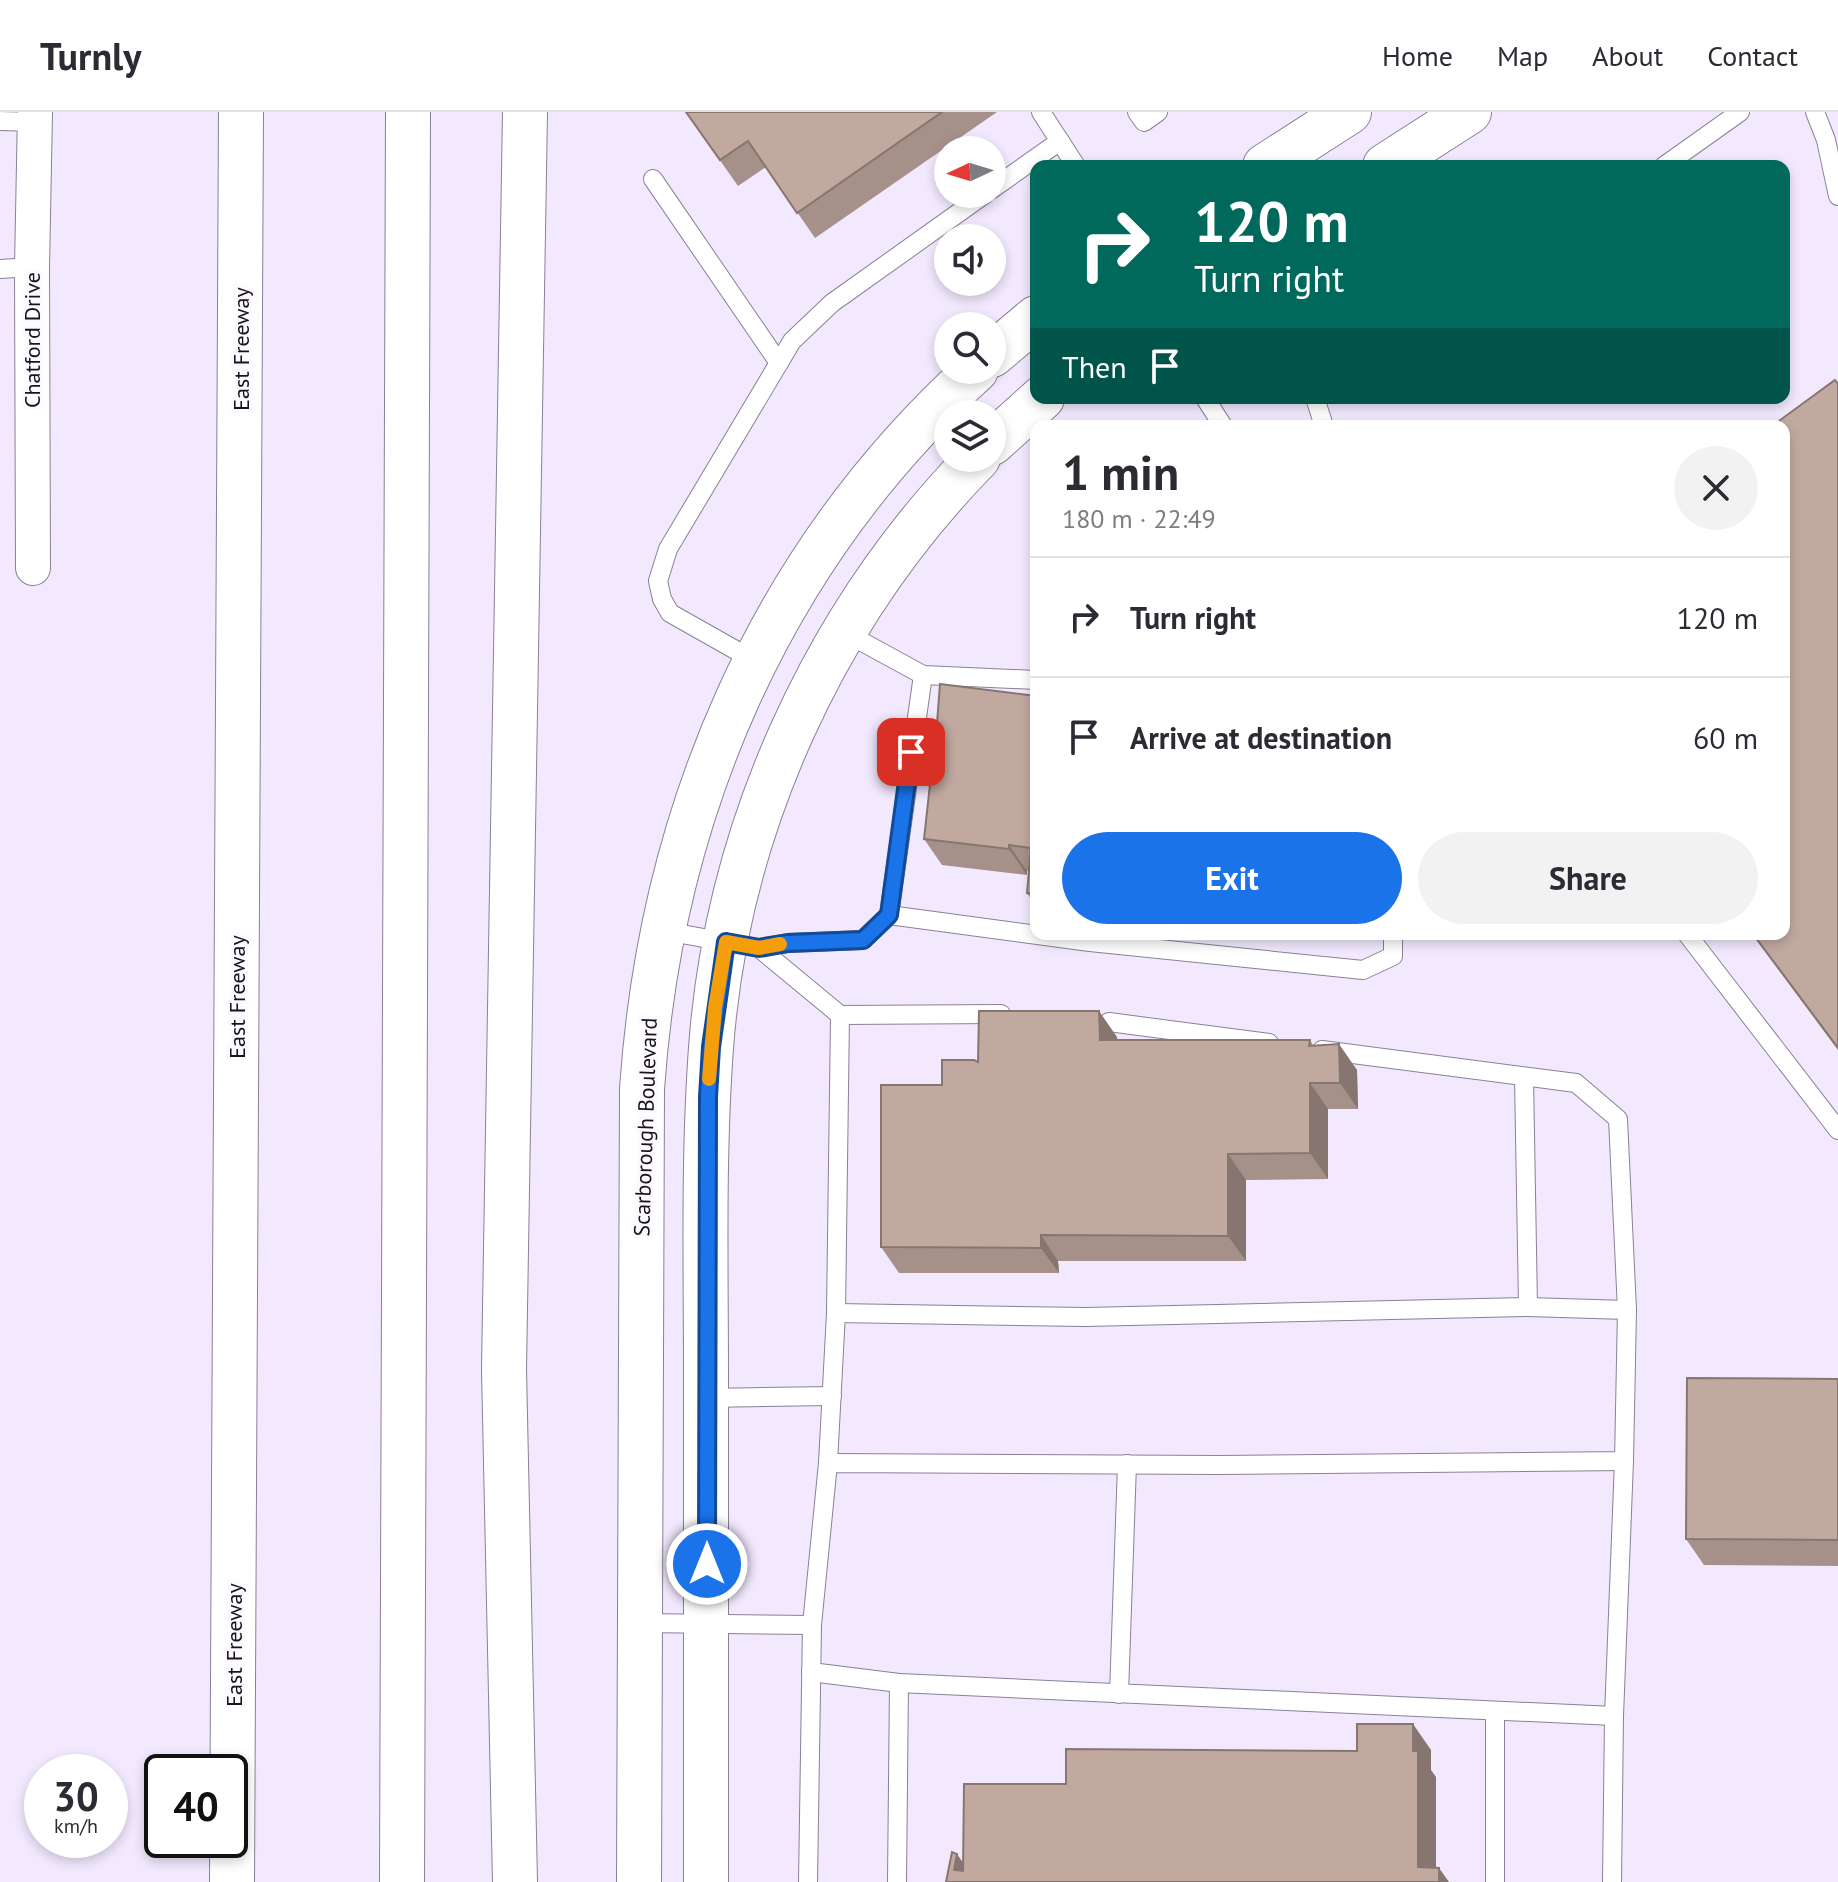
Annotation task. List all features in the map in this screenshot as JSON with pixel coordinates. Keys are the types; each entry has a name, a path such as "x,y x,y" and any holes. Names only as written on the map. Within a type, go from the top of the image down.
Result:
{"main road":[{"name":"East Freeway","path":"232,1882 241,112"},
{"path":"402,1882 408,112"},
{"path":"515,1882 504,1369 525,112"},
{"path":"1274,160 1349,112"},
{"path":"1394,160 1469,112"},
{"path":"1006,343 1030,323"},
{"name":"Scarborough Boulevard","path":"639,1882 642,1089 650,999 662,931 675,875 716,746 755,661 798,582 851,504 909,436 962,384"},
{"path":"1006,430 1035,404"},
{"path":"706,1882 708,1097 712,1034 742,945 750,843 781,758 818,675 904,543 933,505 965,472"}],"street":[{"name":"Chatford Drive","path":"33,568 16,268 35,117"}],"lane":[{"path":"1041,112 1072,160"},
{"path":"1137,112 1144,122 1158,112"},
{"path":"1672,160 1740,112"},
{"path":"1815,112 1826,140 1837,188"},
{"path":"0,121 35,117"},
{"path":"1033,160 1060,141"},
{"path":"1006,179 1030,162"},
{"path":"653,179 779,363"},
{"path":"755,661 670,613 662,599 658,581 668,549 792,341 832,303 965,208"},
{"path":"844,632 923,675 1030,680"},
{"path":"662,931 742,945 863,940 889,915 923,675"},
{"path":"889,915 1030,934"},
{"path":"1075,940 1363,970 1393,956 1393,940"},
{"path":"1692,940 1838,1130"},
{"path":"742,945 840,1015 1020,1014"},
{"path":"808,1882 812,1625 828,1463 836,1313 840,1015"},
{"path":"1109,1022 1576,1083 1618,1119 1627,1310 1612,1882"},
{"path":"1524,1077 1528,1307"},
{"path":"836,1313 1086,1317 1528,1307 1627,1310"},
{"path":"706,1398 832,1396"},
{"path":"828,1463 1624,1461"},
{"path":"1119,1694 1127,1464"},
{"path":"641,1623 812,1625"},
{"path":"811,1672 899,1683 1614,1716"},
{"path":"897,1882 899,1683"},
{"path":"1495,1711 1495,1882"}],"building":[{"path":"686,112 942,112 797,213 748,141 720,160"},
{"path":"1835,380 1838,384 1838,1048 1757,940 1790,940 1790,420 1780,420"},
{"path":"940,684 1030,695 1030,848 1009,845 1009,849 924,839 933,757 923,747 922,737 927,729 937,723"},
{"path":"1030,859 1030,893 1027,893"},
{"path":"979,1011 1099,1011 1100,1040 1310,1040 1309,1046 1339,1044 1340,1083 1310,1083 1310,1153 1228,1154 1228,1236 1041,1235 1041,1248 881,1247 881,1085 942,1085 942,1060 978,1062"},
{"path":"1687,1378 1838,1379 1838,1540 1686,1539"},
{"path":"1357,1724 1413,1724 1413,1751 1418,1751 1418,1867 1439,1868 1439,1882 946,1882 952,1852 957,1854 954,1870 963,1871 964,1784 1066,1784 1066,1749 1357,1751"}],"slow traffic":[{"path":"709,1079 715,1008 726,942 759,948 780,944"}],"route":[{"path":"707,1564 708,1097 711,1047 726,942 759,948 788,943 863,940 889,915 911,752"}]}
